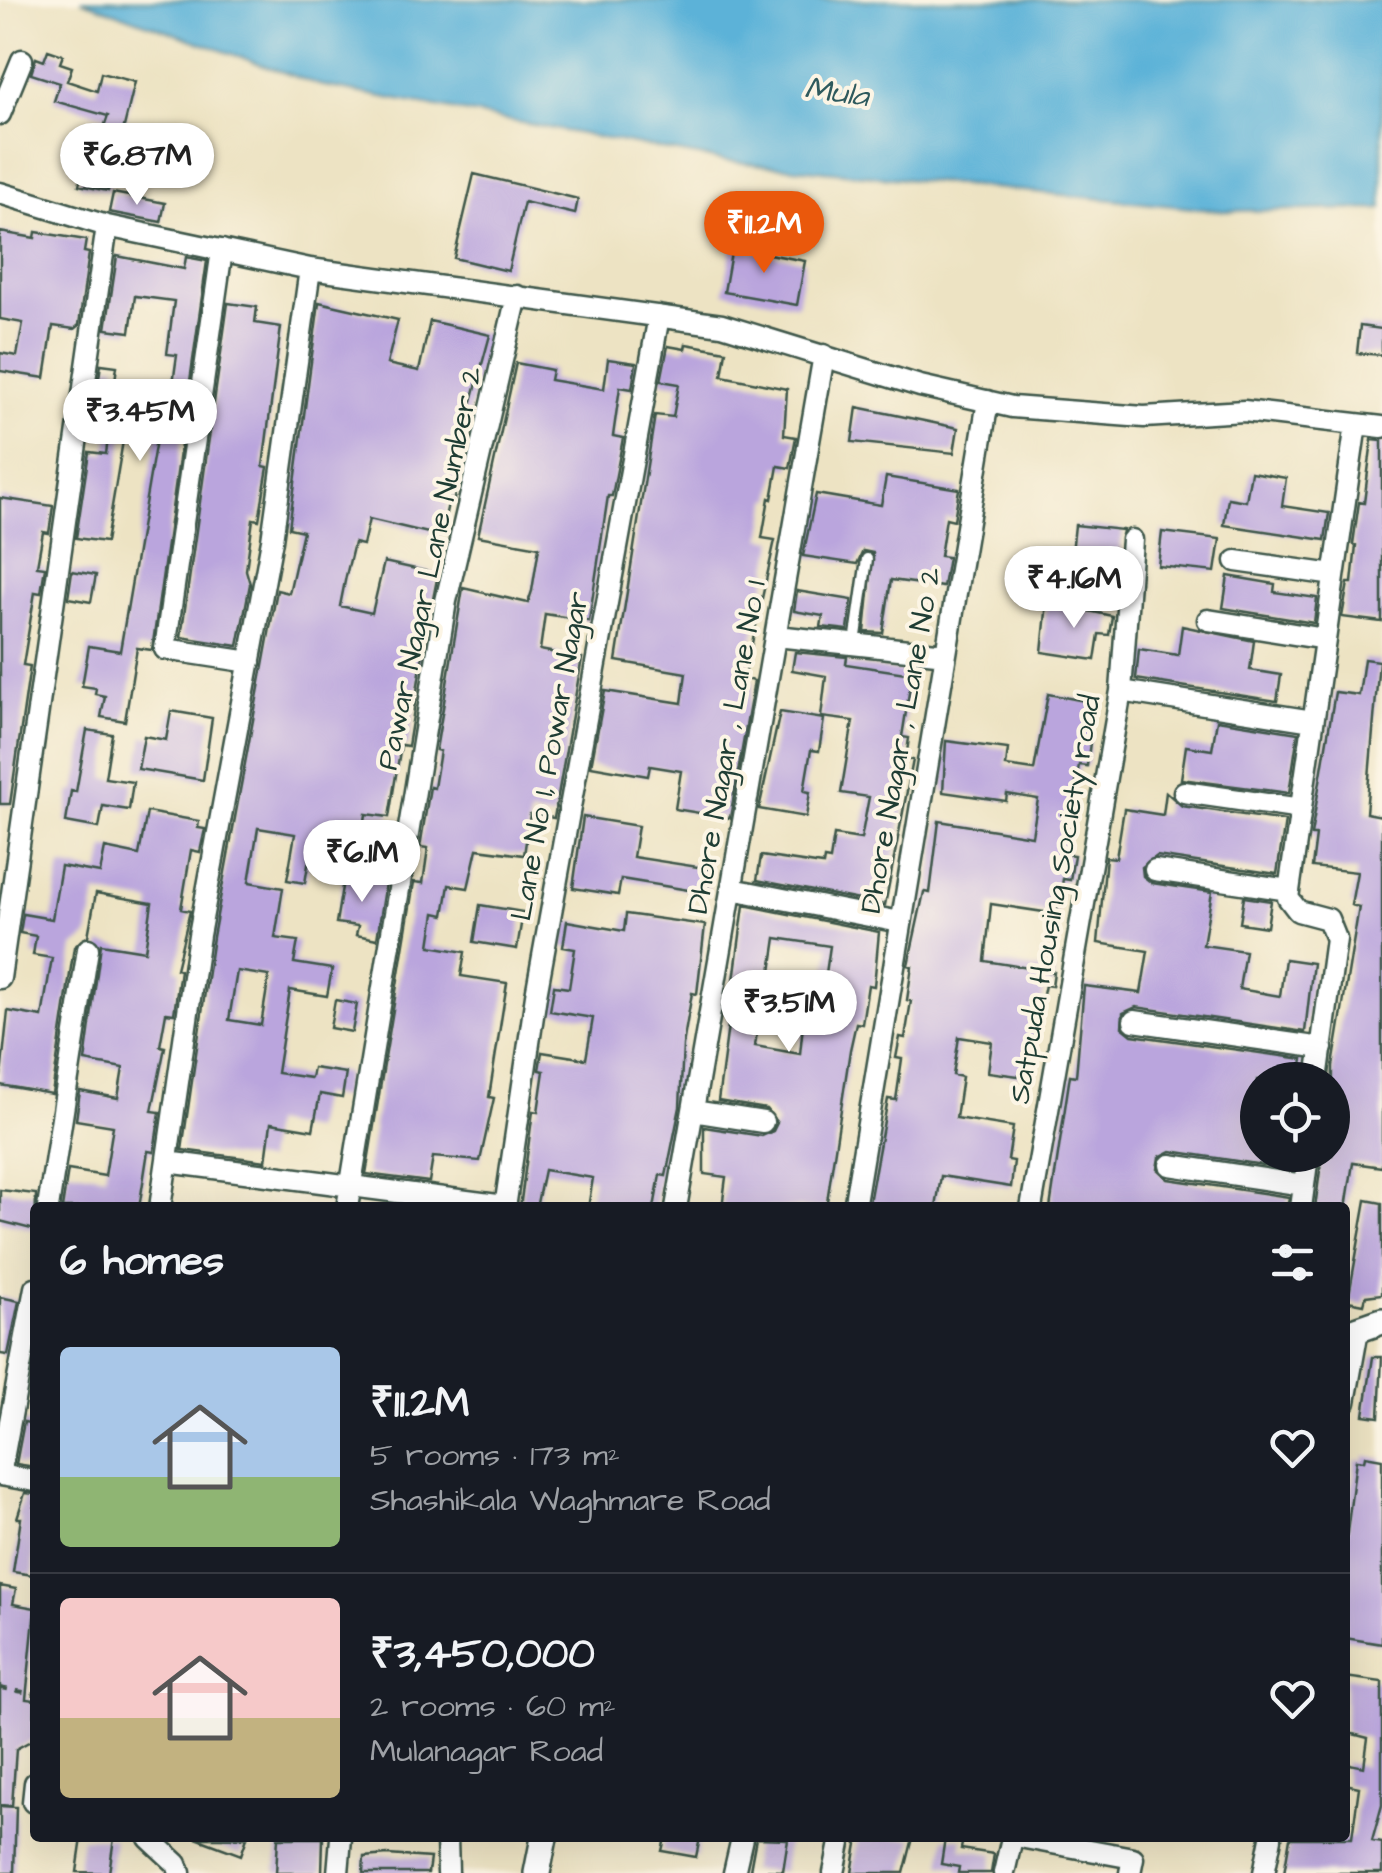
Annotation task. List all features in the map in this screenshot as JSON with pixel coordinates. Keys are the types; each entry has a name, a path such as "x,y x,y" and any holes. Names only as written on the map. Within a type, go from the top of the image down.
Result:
{"street":[{"path":"0,114 22,60"},
{"path":"0,193 107,226 310,268 722,325 920,386 988,401 1076,414 1144,417 1244,411 1382,426"},
{"path":"0,978 4,924 107,226"},
{"path":"222,250 165,649 250,662"},
{"path":"161,1202 198,935 272,540 310,268"},
{"name":"Pawar Nagar Lane Number 2","path":"348,1197 446,601 517,296"},
{"name":"Lane No 1, Powar Nagar","path":"506,1202 536,995 659,316"},
{"name":"Dhore Nagar , Lane No 1","path":"677,1202 824,355"},
{"name":"Dhore Nagar , Lane No 2","path":"855,1202 988,401"},
{"path":"1320,1062 1334,927 1328,919 1290,906 1289,890 1356,424"},
{"name":"Satpuda Housing Society road","path":"1031,1202 1122,691 1132,540"},
{"path":"1236,562 1334,575"},
{"path":"1208,620 1325,639"},
{"path":"776,636 946,654"},
{"path":"1122,691 1313,721"},
{"path":"1184,792 1301,810"},
{"path":"1155,870 1289,890"},
{"path":"732,889 900,922"},
{"path":"49,1202 88,949"},
{"path":"1134,1021 1322,1048"},
{"path":"693,1110 763,1122"},
{"path":"167,1162 348,1197 426,1202"},
{"path":"1170,1165 1304,1185"},
{"path":"1302,1202 1306,1172"},
{"path":"30,1315 0,1475 30,1480"},
{"path":"1350,1380 1362,1328"},
{"path":"154,1842 177,1864 180,1873"},
{"path":"338,1873 341,1842"},
{"path":"447,1842 448,1873"},
{"path":"536,1873 543,1842"},
{"path":"734,1873 741,1842"},
{"path":"834,1873 840,1842"},
{"path":"1004,1873 1011,1842"},
{"path":"1046,1842 1132,1858 1130,1873"},
{"path":"1264,1873 1269,1842"}],"lane":[{"path":"854,644 867,559"}],"path":[{"path":"0,1688 30,1693"}],"water":[{"name":"Mula","path":"81,0 1382,0 1382,209 1223,211 725,161 319,85"}],"building":[{"path":"48,50 63,55 60,63 72,67 67,81 97,91 101,73 135,82 121,139 102,133 108,116 54,101 60,83 31,74 36,58 44,61"},
{"path":"84,165 112,171 108,191 79,185"},
{"path":"474,174 578,199 575,214 524,202 508,271 454,258"},
{"path":"113,193 165,203 161,222 109,212"},
{"path":"0,232 35,238 36,232 86,240 84,252 89,253 79,325 74,329 53,326 45,378 0,371 0,353 17,356 23,323 0,319"},
{"path":"732,247 805,261 797,305 724,292"},
{"path":"117,256 184,269 186,257 207,261 152,650 137,648 125,721 101,717 105,696 95,694 96,688 82,686 89,646 120,651 157,434 125,429 106,542 76,538 89,452 106,454 110,422 93,420 101,364 117,366 112,404 169,412 177,355 167,354 174,301 135,296 130,332 106,329"},
{"path":"319,302 398,320 387,364 419,371 430,321 490,335 460,445 454,500 449,499 441,536 369,519 363,545 354,543 346,576 340,606 372,613 384,562 438,574 428,624 423,623 417,653 423,654 408,746 401,745 389,817 366,814 362,843 313,835 305,883 287,880 295,834 258,828 249,882 283,888 275,938 298,941 294,963 332,969 327,996 290,990 277,1073 311,1078 313,1068 346,1073 342,1098 320,1094 313,1130 271,1123 266,1161 182,1150 213,937 277,590 289,593 303,531 289,528","holes":["237,971 269,976 261,1025 229,1020"]},
{"path":"228,303 257,307 255,323 281,327 263,466 268,467 259,520 253,519 246,570 250,584 238,646 181,637"},
{"path":"1360,326 1382,329 1382,355 1357,353"},
{"path":"686,344 726,351 722,376 787,389 784,435 796,437 790,468 778,466 762,538 775,540 744,679 754,681 730,818 675,809 681,771 650,766 648,776 591,766 605,691 682,703 686,673 616,661 655,415 673,417 679,384 661,381 668,346 685,349"},
{"path":"608,359 636,363 632,389 620,387 613,436 623,438 612,496 608,496 589,621 545,614 540,650 582,658 554,818 530,814 524,855 477,849 468,888 449,885 444,915 435,913 430,946 465,952 461,976 507,983 489,1097 494,1098 480,1161 433,1157 429,1182 366,1174 414,882 423,883 428,848 420,847 430,787 434,788 440,751 436,750 463,588 528,603 532,591 539,547 478,536 516,363 552,370 550,380 604,389"},
{"path":"857,407 958,428 954,453 852,442"},
{"path":"1372,440 1382,441 1382,622 1342,617 1348,583 1352,583 1356,545 1353,544 1359,502 1364,503"},
{"path":"1251,472 1286,478 1282,506 1329,513 1325,540 1224,525 1228,498 1246,501"},
{"path":"886,477 959,489 954,520 946,518 940,556 948,557 943,587 891,580 883,633 865,632 873,553 863,551 857,564 803,556 816,494 881,505"},
{"path":"0,498 53,506 49,533 43,532 37,566 45,567 41,593 35,592 23,665 30,666 10,804 0,804"},
{"path":"1075,525 1123,530 1116,576 1084,572 1086,555 1072,553"},
{"path":"1162,532 1220,539 1215,572 1158,566"},
{"path":"72,571 96,575 91,602 68,598"},
{"path":"1228,576 1275,584 1274,592 1317,598 1314,623 1223,608"},
{"path":"797,591 852,600 848,630 821,627 823,616 794,611"},
{"path":"1047,602 1112,616 1109,635 1099,634 1095,660 1042,652"},
{"path":"1182,626 1254,641 1250,670 1281,675 1277,701 1136,679 1139,649 1178,655"},
{"path":"795,652 847,657 846,664 912,674 902,737 909,738 906,759 913,760 885,905 757,880 761,856 823,865 824,859 830,860 834,835 861,839 869,797 841,793 853,721 821,717 826,676 792,670"},
{"path":"1364,659 1379,661 1366,813 1382,816 1382,1167 1353,1163 1347,1202 1316,1202 1320,1172 1350,1172 1350,1062 1334,1062 1359,907 1351,905 1357,872 1312,867 1316,835 1311,835 1335,692 1359,695"},
{"path":"1048,694 1095,703 1087,766 1079,765 1065,854 1074,855 1070,880 1063,879 1057,914 991,904 985,961 1054,972 1052,986 1045,985 1026,1077 988,1072 992,1042 959,1037 953,1075 962,1077 956,1118 1013,1127 1008,1160 1014,1161 1011,1187 941,1176 937,1202 869,1202 888,1099 896,1100 902,1059 896,1058 900,1037 905,1038 911,1001 907,1000 912,966 908,965 924,892 930,893 939,821 1032,836 1038,799 1007,794 1006,801 943,792 946,741 1008,749 1006,766 1034,770"},
{"path":"171,711 212,718 203,780 138,769 144,736 166,740"},
{"path":"780,712 824,719 819,751 811,750 804,791 810,792 806,817 759,809"},
{"path":"1217,720 1298,733 1289,793 1181,779 1186,746 1212,750"},
{"path":"87,730 112,734 105,778 133,782 129,810 103,806 99,828 66,822 71,791 76,792"},
{"path":"1166,792 1182,806 1285,821 1277,874 1157,856 1142,867 1143,876 1152,883 1212,892 1203,945 1245,951 1239,989 1280,996 1285,959 1313,963 1305,1032 1136,1007 1123,1013 1122,1027 1132,1035 1303,1059 1240,1062 1240,1161 1171,1151 1159,1157 1157,1169 1168,1179 1289,1197 1288,1202 1051,1202 1070,1075 1076,1076 1084,986 1141,993 1148,951 1098,943 1106,857 1116,858 1124,809 1163,815"},
{"path":"147,812 199,821 198,828 205,829 200,852 191,850 181,909 190,911 176,969 180,970 174,1014 166,1013 160,1046 165,1047 152,1111 160,1112 154,1152 148,1151 140,1202 63,1202 68,1170 105,1176 113,1126 76,1120 80,1091 118,1098 123,1068 85,1061 101,944 145,951 152,903 96,893 88,936 74,947 52,1094 0,1085 8,1011 42,1017 52,958 33,955 36,936 20,933 23,914 52,919 61,866 100,873 105,848 139,855"},
{"path":"583,817 638,826 633,857 711,869 707,893 621,879 618,895 573,888"},
{"path":"344,875 386,882 377,939 356,935 358,926 336,923"},
{"path":"1244,897 1271,901 1267,927 1240,923"},
{"path":"480,905 523,912 517,949 474,942"},
{"path":"744,905 879,932 874,986 868,985 862,1024 856,1023 850,1050 827,1202 723,1202 726,1177 704,1174 704,1127 762,1136 773,1131 777,1123 766,1109 718,1101","holes":["776,938 830,946 824,987 809,984 808,991 769,985","760,1009 804,1015 800,1054 755,1046"]},
{"path":"626,914 705,925 697,994 692,993 683,1045 680,1107 666,1176 660,1175 655,1202 589,1202 593,1178 544,1170 537,1202 521,1202 533,1111 538,1112 544,1071 539,1070 542,1052 586,1059 593,1018 550,1011 554,986 569,988 575,949 563,947 567,921 624,931"},
{"path":"335,1000 357,1004 352,1032 330,1028"},
{"path":"0,1190 36,1194 36,1202 30,1202 30,1229 0,1221"},
{"path":"1366,1200 1382,1203 1382,1294 1366,1296 1364,1304 1350,1301"},
{"path":"0,1297 19,1301 8,1355 0,1354"},
{"path":"1373,1357 1382,1357 1379,1417 1364,1415"},
{"path":"24,1422 30,1423 30,1466 16,1464"},
{"path":"1365,1456 1382,1459 1382,1644 1350,1639 1350,1509 1356,1460 1364,1461"},
{"path":"25,1493 30,1494 30,1575 13,1572 21,1518 17,1518"},
{"path":"0,1586 16,1589 13,1604 30,1607 26,1699 30,1699 30,1741 16,1749 12,1806 0,1805"},
{"path":"1350,1678 1382,1682 1382,1805 1372,1841 1382,1843 1382,1873 1284,1873 1289,1842 1350,1842 1359,1787 1350,1785 1350,1764 1364,1767 1368,1738 1350,1733"},
{"path":"0,1806 16,1807 14,1873 0,1873"},
{"path":"81,1842 113,1842 109,1873 77,1872"},
{"path":"207,1842 246,1842 241,1855"},
{"path":"278,1842 323,1842 322,1873 276,1873"},
{"path":"664,1842 699,1842 696,1857 662,1851"},
{"path":"755,1842 788,1842 783,1871 750,1870"},
{"path":"857,1842 912,1842 904,1873 852,1873"},
{"path":"944,1842 962,1842 961,1849 994,1854 991,1873 958,1873 959,1867 941,1864"},
{"path":"364,1857 430,1858 428,1873 363,1873"}]}
